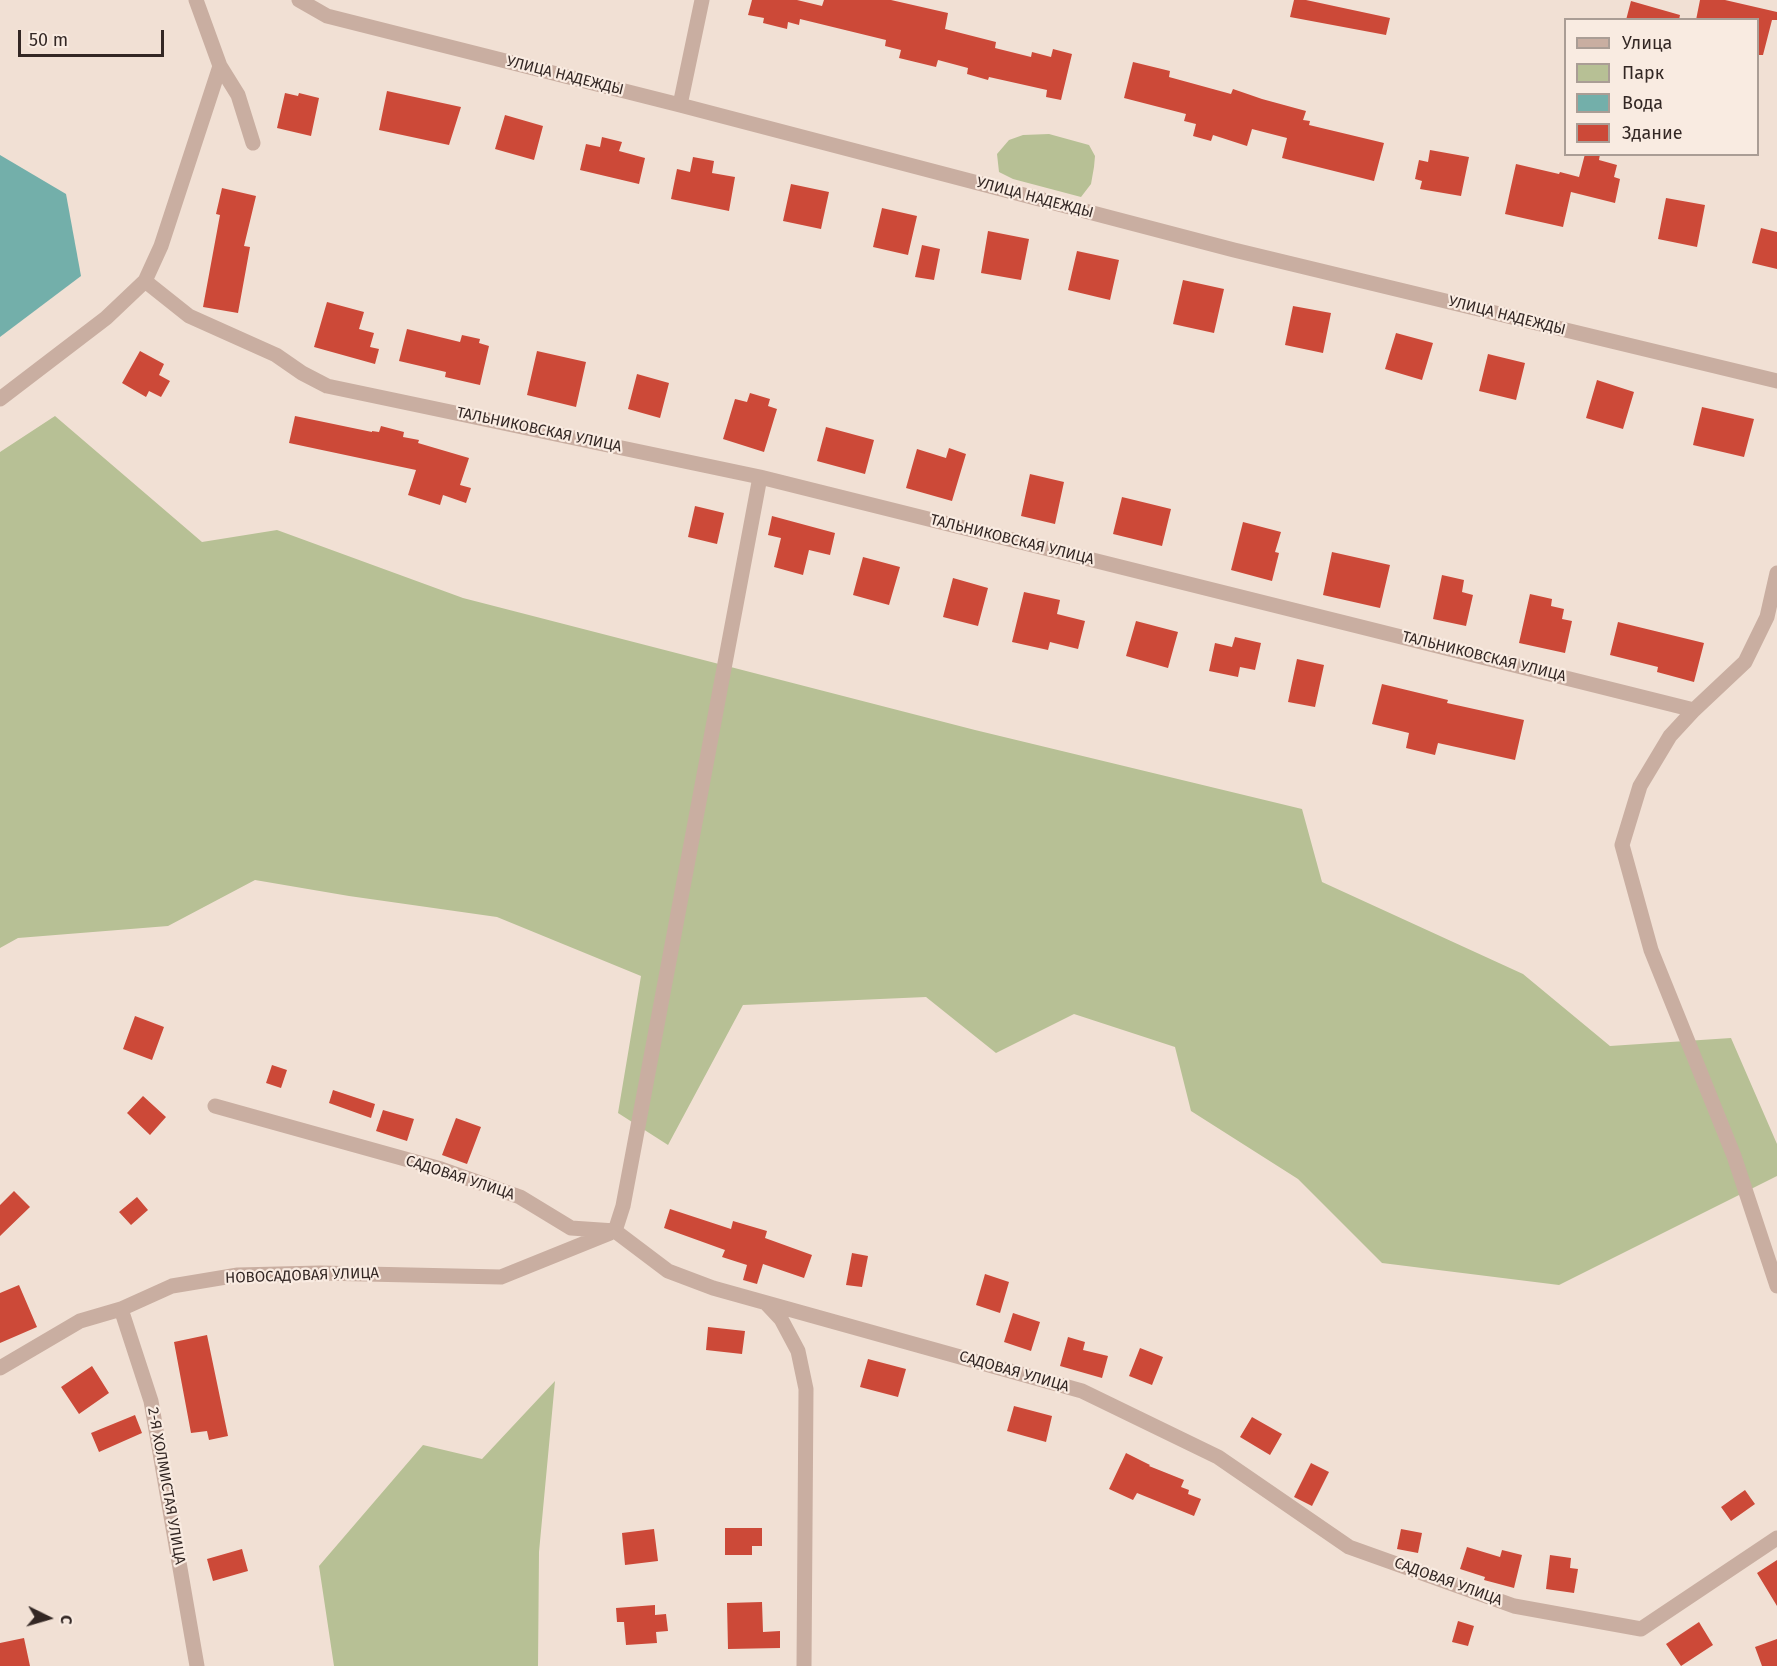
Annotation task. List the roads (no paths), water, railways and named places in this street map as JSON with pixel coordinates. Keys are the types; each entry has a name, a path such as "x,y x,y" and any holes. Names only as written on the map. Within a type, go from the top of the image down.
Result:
{"street":[{"path":"196,0 220,66 238,95 253,144"},
{"name":"УЛИЦА НАДЕЖДЫ","path":"299,0 327,16 680,105 1234,250 1777,381"},
{"path":"680,105 702,0"},
{"path":"0,399 106,318 145,281 161,246 220,66"},
{"name":"ТАЛЬНИКОВСКАЯ УЛИЦА","path":"145,281 189,316 276,355 302,373 327,386 760,477 1694,710"},
{"path":"615,1231 630,1171 760,477"},
{"path":"1777,573 1767,617 1745,662 1670,735 1640,786 1622,845 1651,950 1734,1156 1777,1286"},
{"name":"САДОВАЯ УЛИЦА","path":"215,1106 451,1173 520,1197 571,1228 615,1231 668,1271 713,1288 1082,1391 1218,1457 1349,1546 1514,1606 1641,1629 1777,1538"},
{"name":"НОВОСАДОВАЯ УЛИЦА","path":"0,1368 80,1321 121,1309 172,1286 238,1275 331,1273 501,1276 615,1231"},
{"path":"766,1303 781,1319 798,1352 806,1389 804,1666"},
{"name":"2-Я ХОЛМИСТАЯ УЛИЦА","path":"121,1309 151,1401 197,1666"}],"water":[{"path":"0,155 66,194 81,276 0,337"}]}
